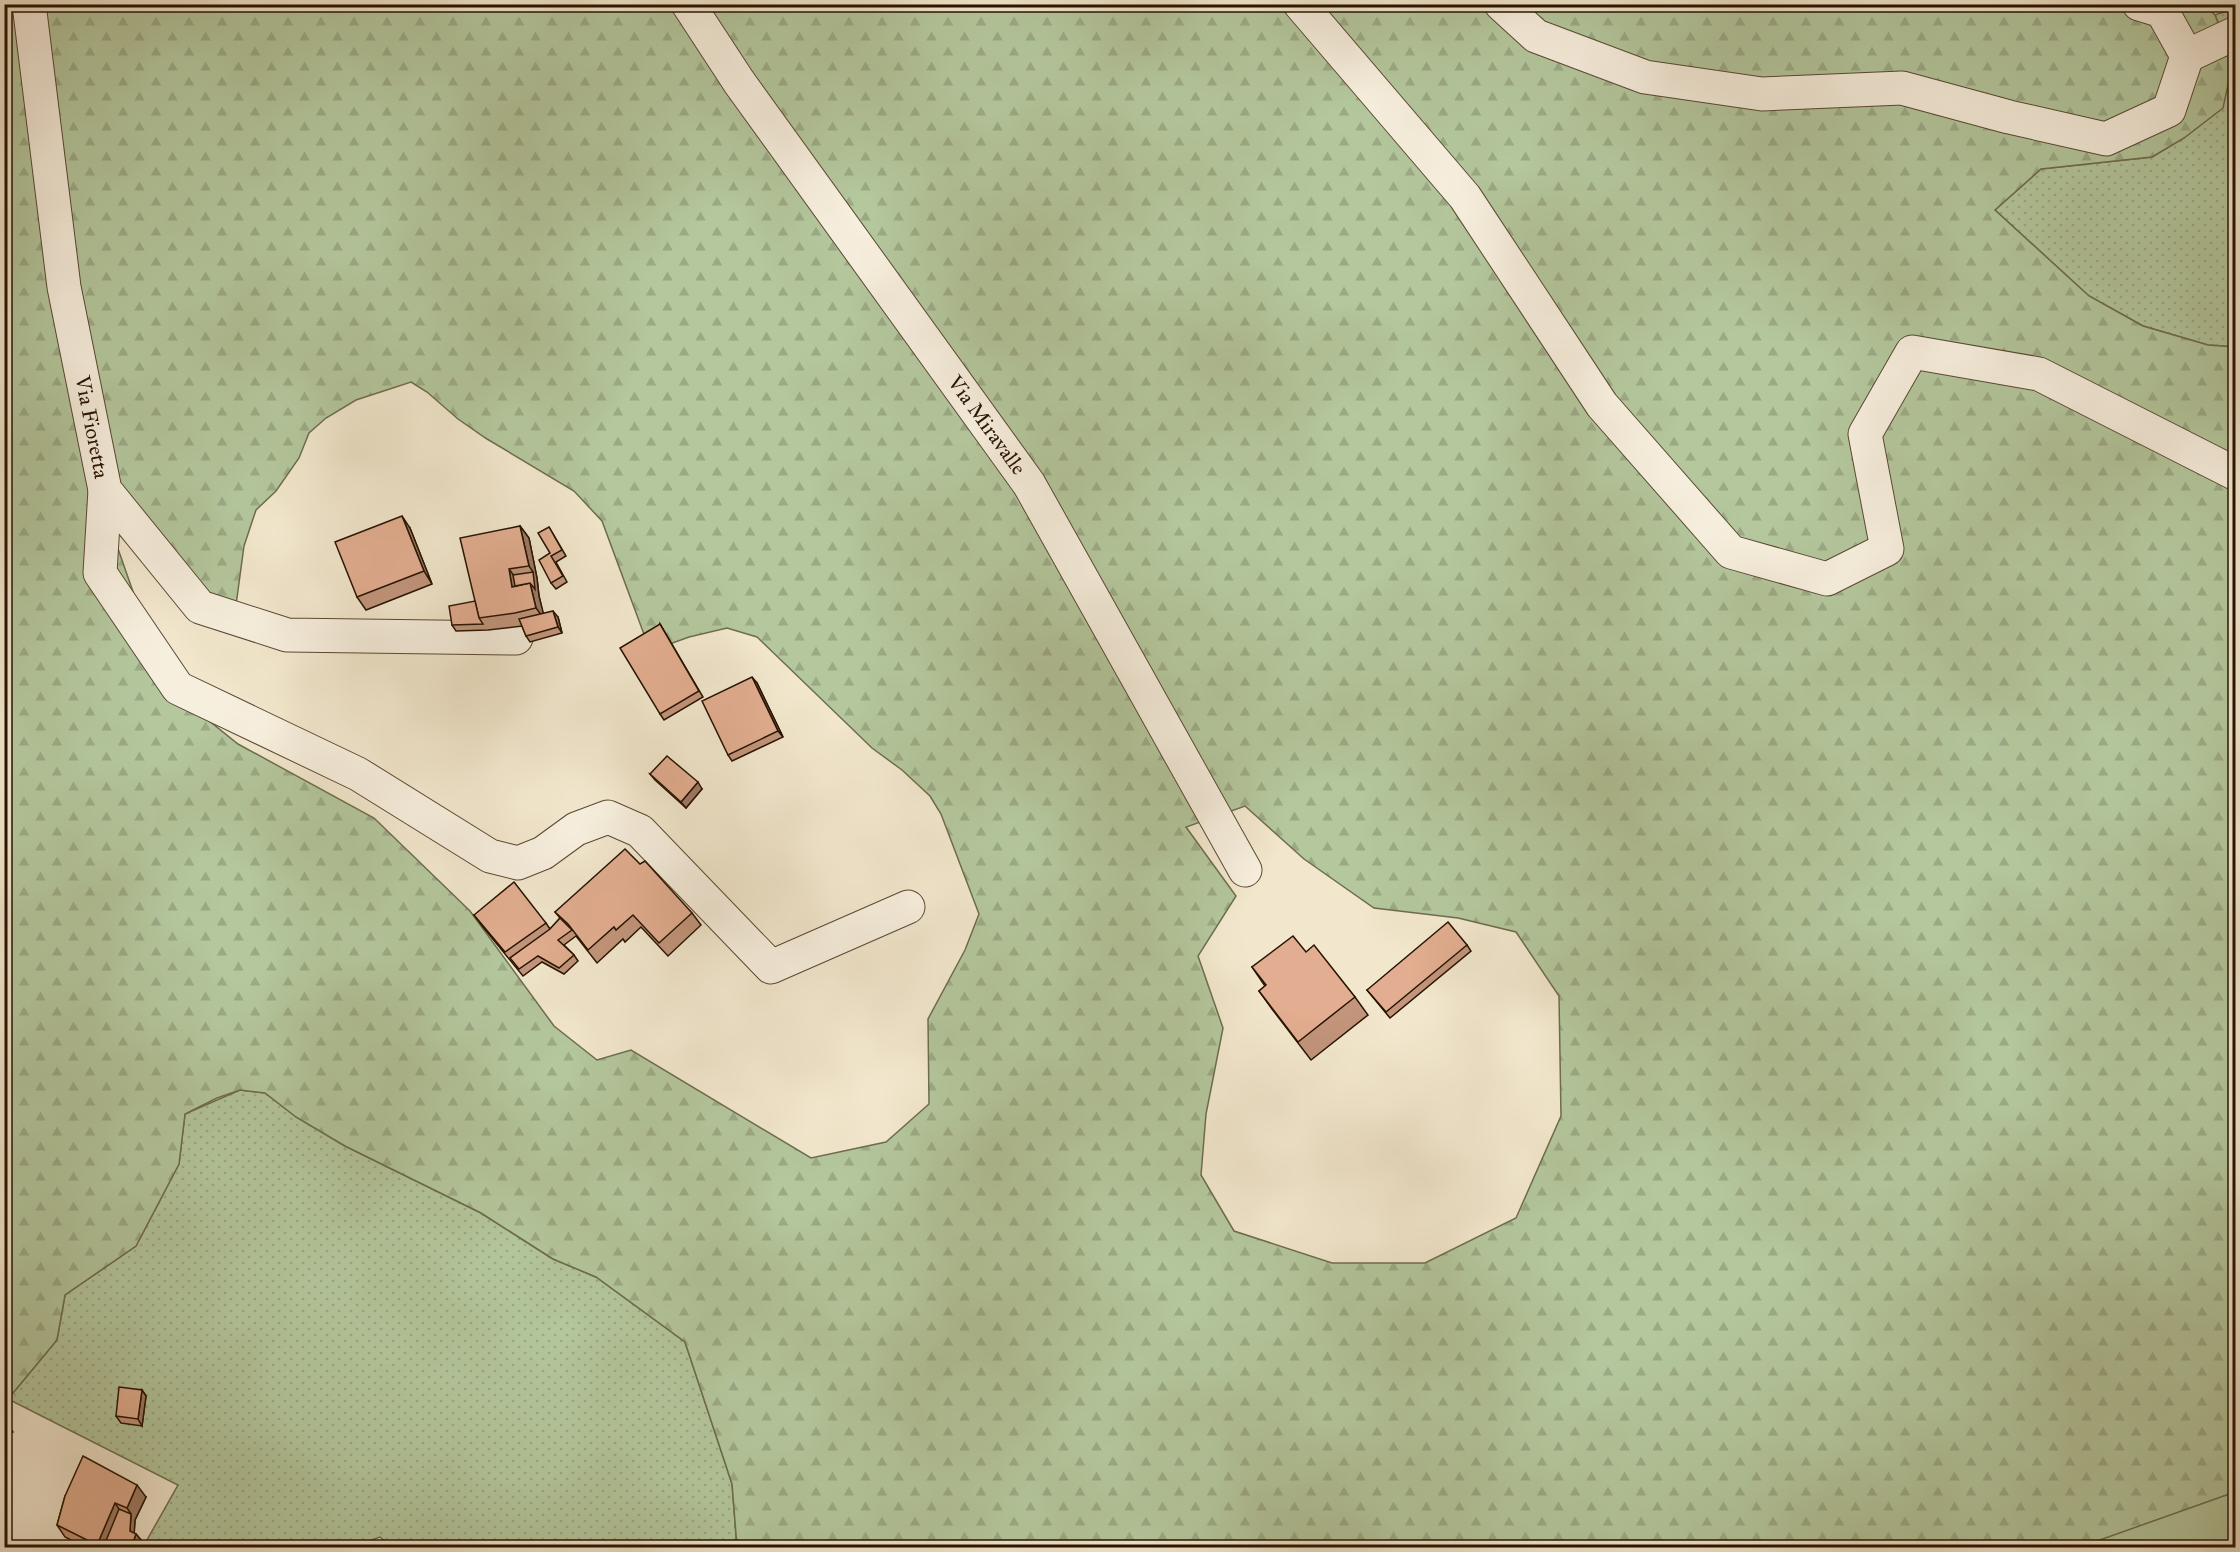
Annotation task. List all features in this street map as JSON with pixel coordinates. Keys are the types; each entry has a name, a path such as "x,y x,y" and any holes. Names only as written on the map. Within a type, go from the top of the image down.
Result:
{"street":[{"name":"Via Fioretta","path":"29,4 64,287 105,490 200,607 287,635 516,638"},
{"name":"Via Miravalle","path":"688,4 739,82 1029,484 1245,870"},
{"path":"1300,4 1466,197 1602,405 1731,552 1827,579 1887,549 1865,434 1912,352 2039,374 2235,474"},
{"path":"1501,4 1536,36 1645,77 1762,94 1902,88 2008,117 2106,139 2169,110 2187,56 2235,33"},
{"path":"2139,4 2162,11 2187,56"},
{"path":"105,490 100,573 178,688 358,774 490,856 518,863 543,853 576,829 608,817 640,831 771,967 908,907"}],"green space":[{"path":"4,5 2205,5 2215,15 2233,62 2223,108 2184,138 2152,157 2041,169 1995,210 2089,296 2143,326 2208,345 2235,347 2235,1492 2080,1548 737,1547 732,1484 685,1342 596,1277 553,1259 481,1213 345,1146 296,1117 265,1093 240,1090 217,1098 185,1114 179,1164 136,1246 65,1295 57,1340 8,1399 5,1397","holes":["411,382 487,439 574,491 602,521 645,637 667,645 727,628 757,637 872,748 902,770 930,796 941,814 979,914 965,950 928,1019 929,1104 886,1142 811,1158 631,1050 597,1060 554,1026 470,911 374,818 238,744 166,686 109,523 196,619 236,605 244,546 256,510 276,491 299,458 309,433 326,418 356,400","1245,806 1304,859 1374,908 1458,918 1516,932 1559,996 1561,1116 1516,1218 1425,1263 1332,1263 1234,1231 1201,1175 1206,1114 1223,1028 1198,956 1236,896 1186,827"]},
{"path":"2235,8 2235,347 2208,345 2143,326 2089,296 1995,210 2041,169 2152,157 2184,138 2222,108 2233,62 2215,15"},
{"path":"240,1090 265,1093 296,1117 345,1146 481,1213 553,1259 596,1277 685,1342 732,1484 737,1547 393,1548 380,1537 349,1548 143,1547 178,1485 8,1399 57,1340 65,1295 136,1246 179,1164 185,1114"},
{"path":"2235,1492 2235,1547 2080,1547"}],"building":[{"path":"402,516 424,571 357,597 335,542"},
{"path":"520,526 529,566 509,569 512,587 530,583 536,608 479,618 460,538"},
{"path":"549,527 562,550 551,556 563,576 551,583 539,560 550,553 538,533"},
{"path":"533,572 535,589 530,583 515,586 513,575"},
{"path":"475,601 479,618 483,624 452,625 449,606"},
{"path":"553,611 558,627 526,636 519,619"},
{"path":"660,624 699,691 660,714 620,648"},
{"path":"752,677 778,731 728,755 702,701"},
{"path":"667,756 698,782 681,802 650,774"},
{"path":"625,849 640,864 645,861 692,913 659,943 633,915 616,930 614,927 588,950 568,924 555,912"},
{"path":"514,882 546,923 505,952 474,915"},
{"path":"560,918 572,930 558,940 574,955 559,968 538,956 519,969 510,958 550,929"},
{"path":"1448,922 1467,945 1386,1012 1367,990"},
{"path":"1293,936 1306,952 1314,945 1355,997 1298,1042 1259,991 1266,985 1252,967"},
{"path":"119,1387 142,1390 138,1419 116,1416"},
{"path":"4,1418 9,1425 4,1428"},
{"path":"83,1456 137,1485 127,1508 115,1503 97,1545 57,1525 65,1496"},
{"path":"119,1509 131,1514 130,1531 136,1534 131,1548 103,1548"}]}
